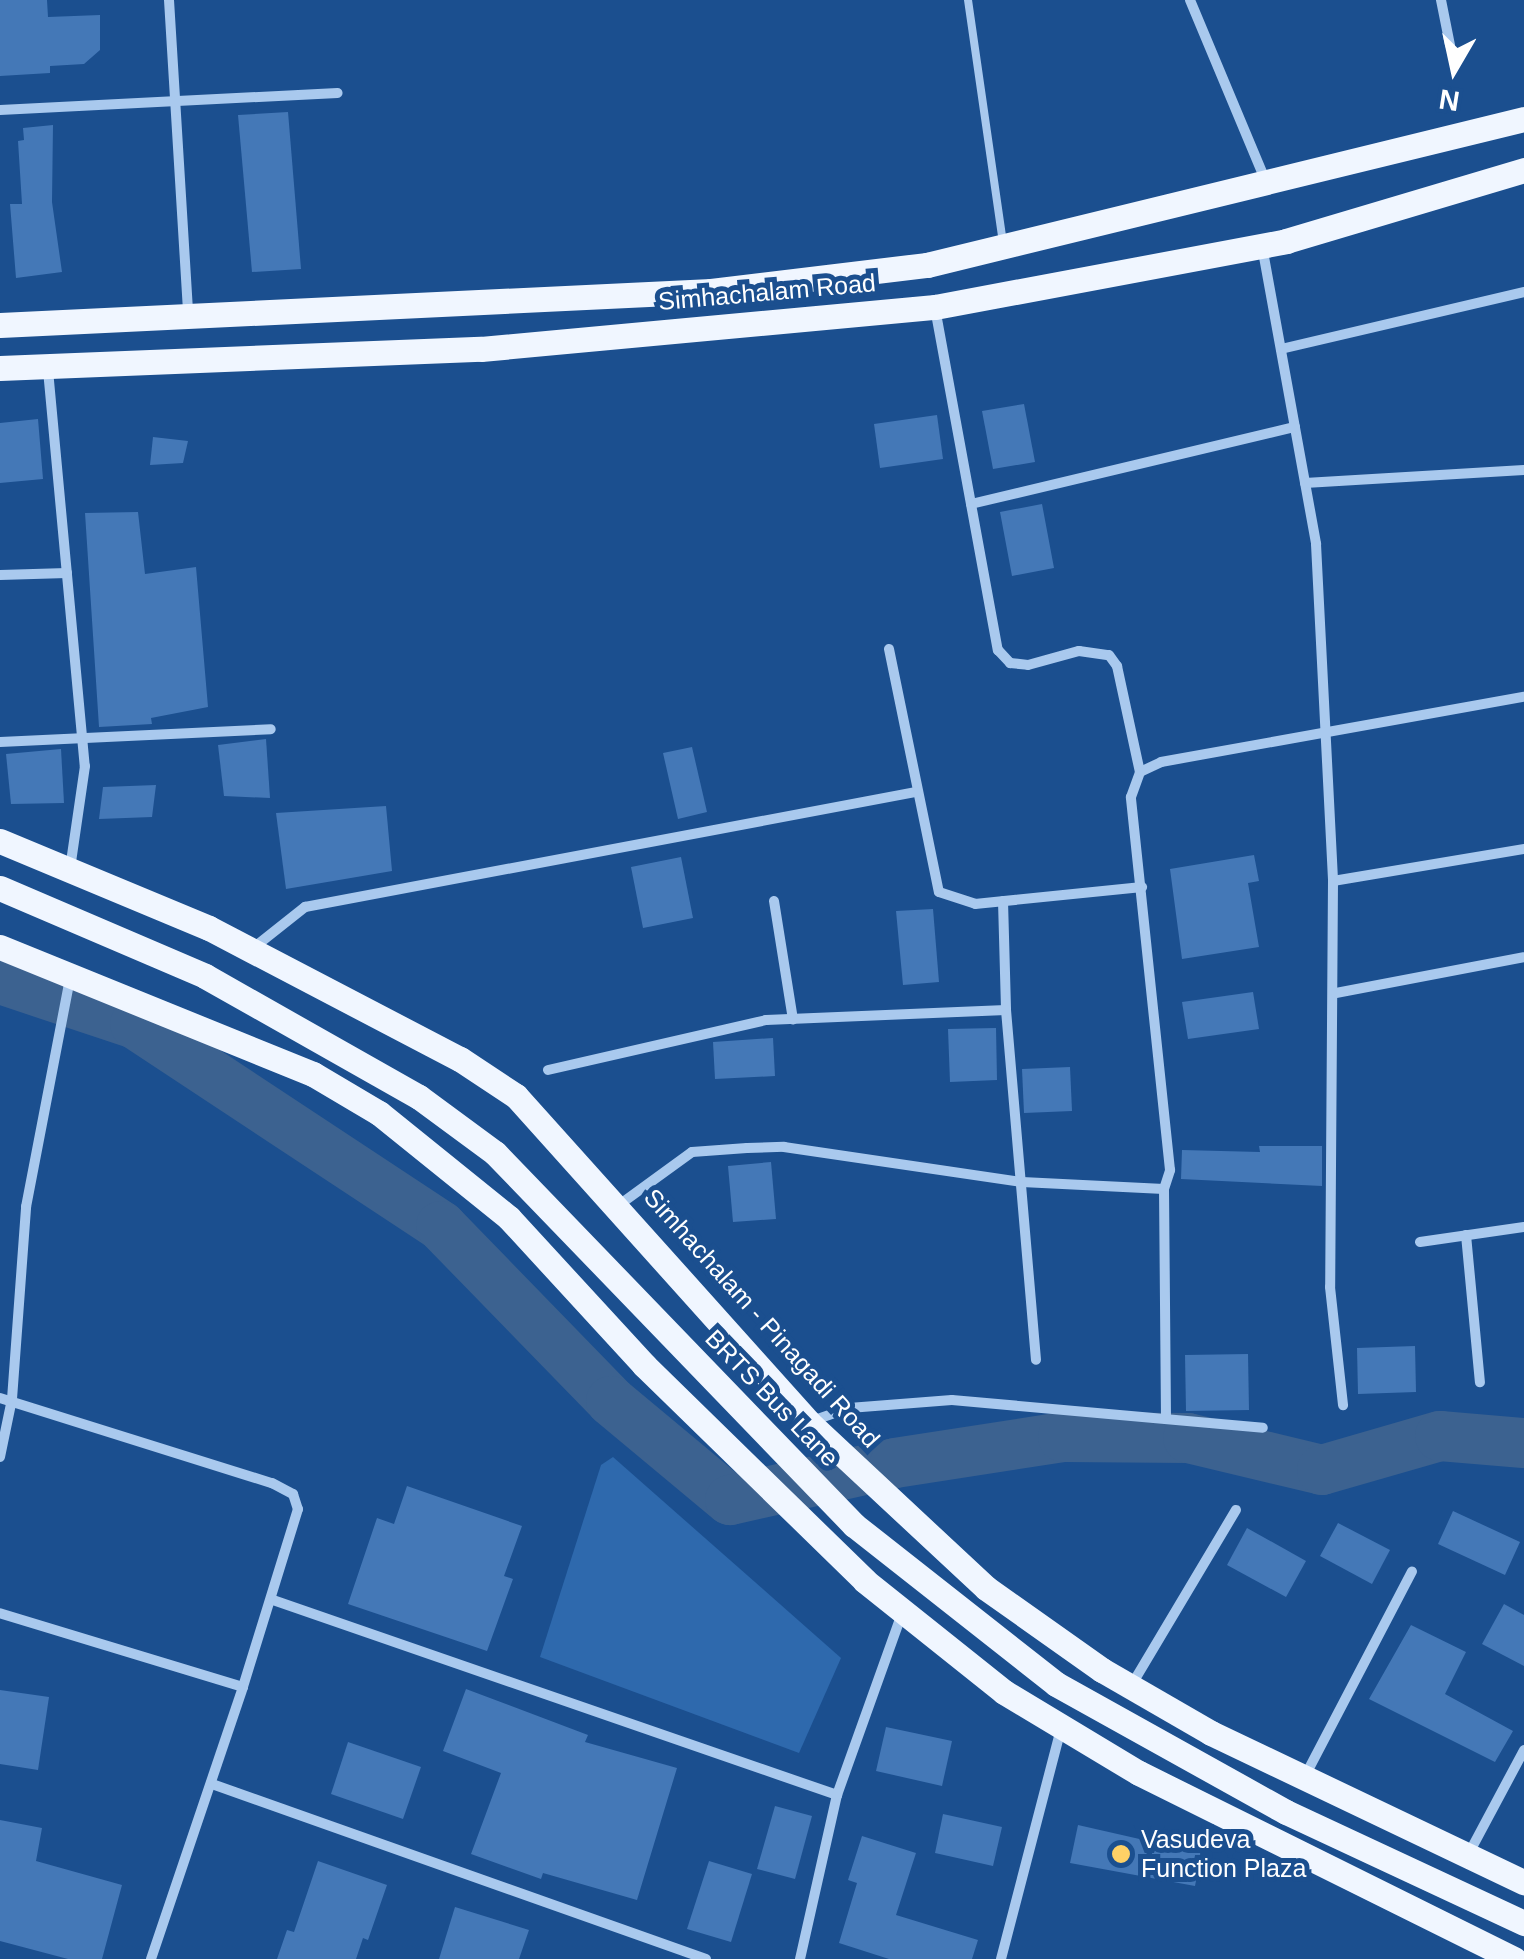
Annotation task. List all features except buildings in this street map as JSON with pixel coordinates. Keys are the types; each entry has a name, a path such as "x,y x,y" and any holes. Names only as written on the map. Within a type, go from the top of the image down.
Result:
{"main road":[{"path":"0,325 188,319 462,299 711,291 927,265 1524,119"},
{"name":"Simhachalam Road","path":"0,368 48,370 481,349 935,307 1262,246 1524,170"},
{"path":"927,265 935,307"},
{"name":"Simhachalam - Pinagadi Road","path":"0,841 251,950 460,1059 516,1096 620,1204 808,1422 986,1588 1131,1687 1304,1779 1524,1882"},
{"name":"BRTS Bus Lane","path":"0,888 205,976 419,1097 495,1153 854,1525 1056,1684 1286,1812 1524,1923"},
{"path":"0,947 313,1074 379,1114 509,1218 790,1511 903,1612 1004,1692 1061,1728 1514,1959"}],"street":[{"path":"169,0 188,319"},
{"path":"1190,0 1265,180"},
{"path":"1441,0 1450,46"},
{"path":"0,110 338,93"},
{"path":"1262,246 1305,483 1330,733 1336,993 1330,1287 1343,1405"},
{"path":"1280,349 1524,292"},
{"path":"935,307 998,650 1010,663 1028,665 1080,651 1108,655 1117,666 1140,772 1131,797 1170,1170 1164,1189 1166,1418"},
{"path":"48,370 85,766 70,870"},
{"path":"971,504 1295,427"},
{"path":"1305,483 1524,470"},
{"path":"0,575 67,573"},
{"path":"889,649 939,892 976,904 1142,887"},
{"path":"1140,772 1161,762 1524,697"},
{"path":"0,742 271,729"},
{"path":"251,950 305,906 916,792"},
{"path":"1334,881 1524,848"},
{"path":"774,901 793,1019"},
{"path":"1004,902 1006,1010 1036,1360"},
{"path":"1336,993 1524,957"},
{"path":"0,1457 26,1207 71,973"},
{"path":"548,1070 653,1042 793,1019 1006,1010"},
{"path":"620,1204 692,1152 784,1146 1022,1182 1164,1189"},
{"path":"1420,1242 1524,1227"},
{"path":"1466,1235 1480,1382"},
{"path":"6,1398 293,1494 297,1523 155,1958"},
{"path":"808,1422 849,1408 952,1400 1264,1428"},
{"path":"1131,1687 1236,1510"},
{"path":"1304,1779 1412,1570"},
{"path":"272,1600 837,1795"},
{"path":"800,1959 837,1795 903,1612"},
{"path":"0,1613 244,1687"},
{"path":"1001,1959 1061,1728"},
{"path":"1467,1856 1524,1750"},
{"path":"212,1784 706,1959"}],"lane":[{"path":"968,0 1003,248"}],"shaded area":[{"path":"613,1457 841,1658 799,1753 540,1657 601,1465"}],"waterway":[{"path":"0,979 135,1024 441,1226 611,1401 730,1500 895,1463 1063,1437 1188,1438 1322,1470 1440,1436 1524,1443"}],"place":[{"name":"Vasudeva Function Plaza","path":"1121,1854"}]}
